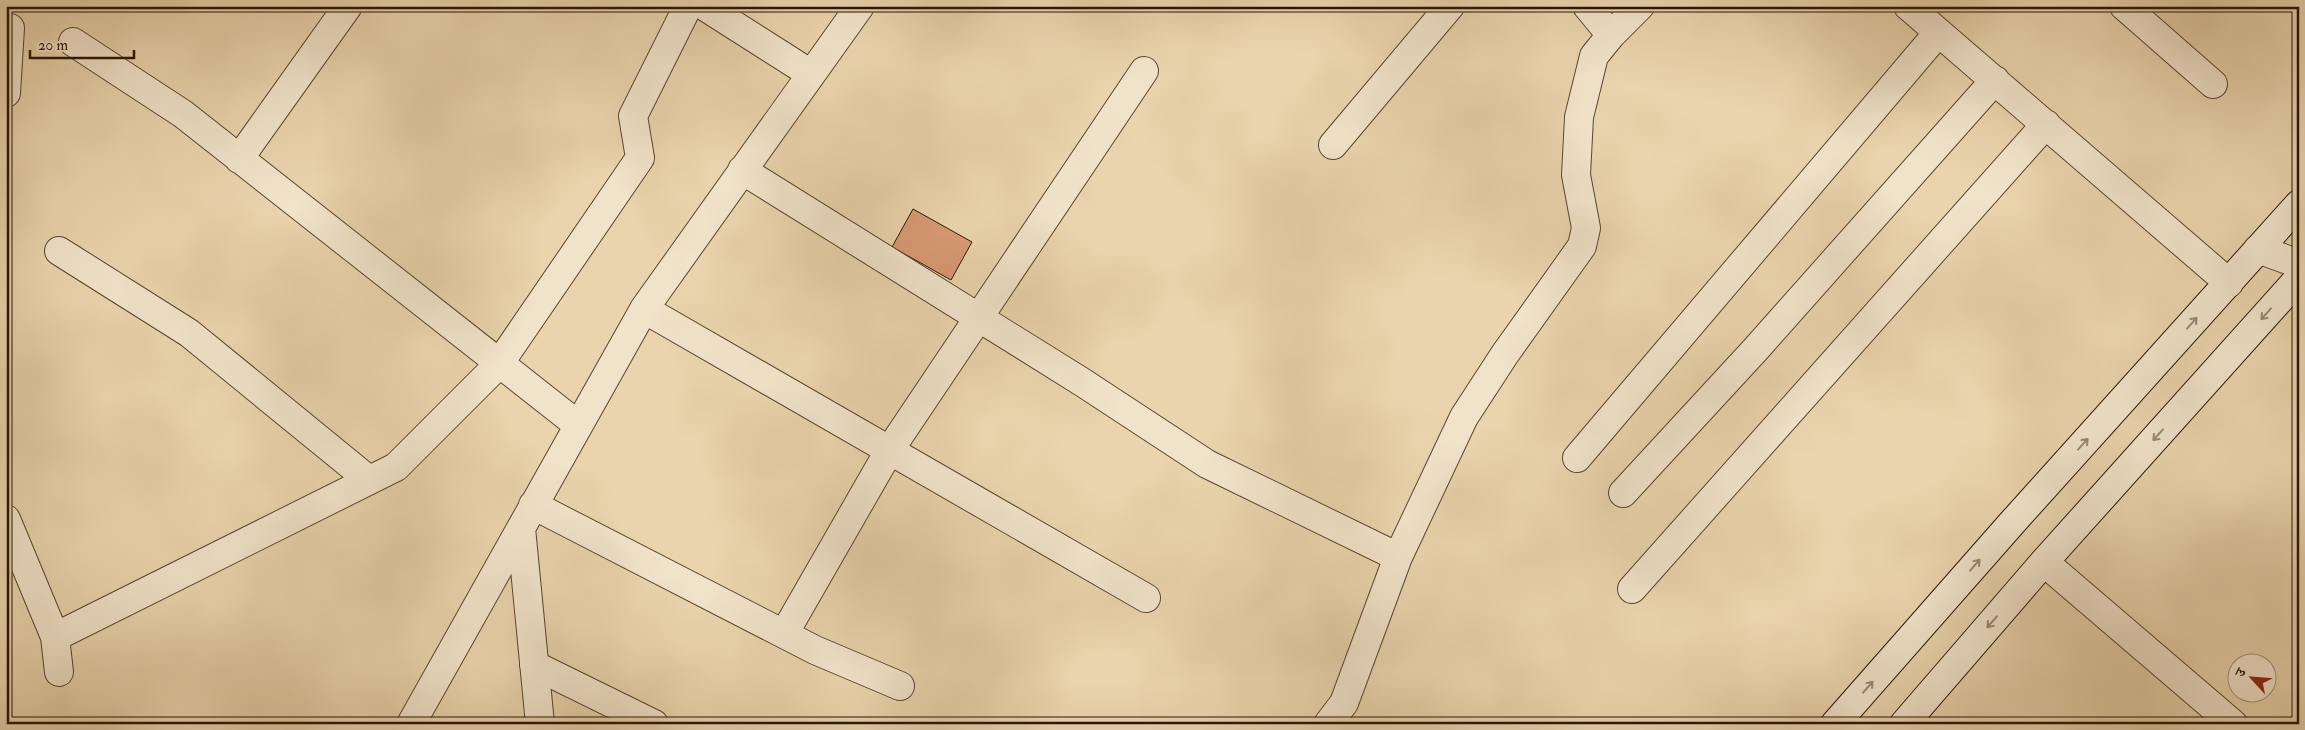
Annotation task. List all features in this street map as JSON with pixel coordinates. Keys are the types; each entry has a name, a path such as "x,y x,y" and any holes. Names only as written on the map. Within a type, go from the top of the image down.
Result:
{"street":[{"path":"239,158 348,6"},
{"path":"55,637 396,467 500,364 640,158 633,116 688,6"},
{"path":"704,6 811,74"},
{"path":"411,724 644,310 860,6"},
{"path":"1333,145 1450,6"},
{"path":"1587,6 1610,35"},
{"path":"1328,724 1344,703 1398,557 1464,417 1505,354 1582,246 1586,228 1576,175 1579,117 1594,56 1610,35 1640,6"},
{"path":"1908,6 2229,283"},
{"path":"2124,6 2212,84"},
{"path":"6,93 7,26"},
{"path":"1577,458 1938,33"},
{"path":"73,42 183,114 578,426"},
{"path":"784,634 890,451 1144,71"},
{"path":"1623,494 1755,350 1995,80"},
{"path":"1632,588 2046,124"},
{"path":"742,170 978,317 1207,464 1398,557"},
{"path":"1835,724 2010,524 2299,204"},
{"path":"2258,249 2299,264"},
{"path":"59,251 189,333 369,480"},
{"path":"1904,724 2044,562 2299,278"},
{"path":"644,310 1146,598"},
{"path":"527,516 815,650 900,686"},
{"path":"527,516 534,665 540,724"},
{"path":"6,519 55,637 59,672"},
{"path":"2044,562 2233,724"},
{"path":"534,665 654,724"}],"building":[{"path":"913,209 972,242 951,280 892,247"}]}
